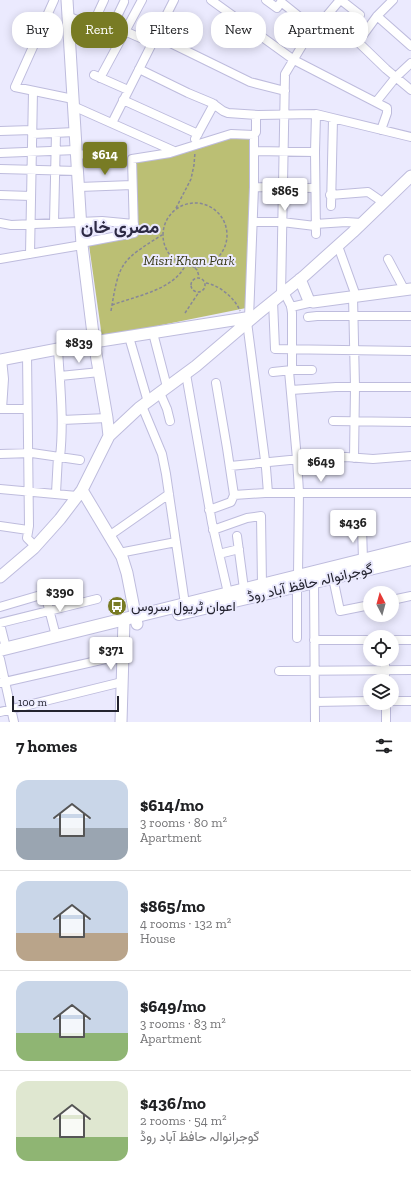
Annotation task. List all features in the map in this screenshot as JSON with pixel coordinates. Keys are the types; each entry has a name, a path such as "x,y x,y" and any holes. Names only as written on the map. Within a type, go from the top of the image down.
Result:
{"main road":[{"name":"گوجرانوالہ حافظ آباد روڈ","path":"1,654 297,581 363,560 411,548"},
{"name":"گوجرانوالہ حافظ آباد روڈ","path":"1,654 56,636 130,622 185,604 244,589 262,585 297,581 314,582 411,559"}],"street":[{"path":"54,0 15,87 73,103 112,123 174,151"},
{"path":"66,0 82,244 94,342 109,436"},
{"path":"98,12 104,0"},
{"path":"128,26 142,0"},
{"path":"168,12 174,0"},
{"path":"211,0 294,60 387,108 387,113 381,130"},
{"path":"266,0 277,8 281,2 294,12"},
{"path":"330,12 340,0 356,12"},
{"path":"368,28 377,16 393,0"},
{"path":"119,12 124,2"},
{"path":"67,16 71,18"},
{"path":"377,16 408,43 411,34"},
{"path":"115,48 97,77 128,90"},
{"path":"112,123 150,48"},
{"path":"174,48 250,82 285,91"},
{"path":"301,48 285,74 282,222 275,349 411,351"},
{"path":"365,48 411,90"},
{"path":"376,102 396,77 411,63"},
{"path":"139,69 214,104 228,113 256,115 316,114 411,137"},
{"path":"30,254 33,91"},
{"path":"123,100 198,134"},
{"path":"193,145 214,104"},
{"path":"315,228 316,114"},
{"path":"256,115 256,132 254,135 253,222 248,319 266,462 268,493"},
{"path":"331,206 330,195 333,119"},
{"path":"0,131 56,133 75,132"},
{"path":"54,223 56,133"},
{"path":"0,259 134,233 132,159 174,151 231,134 254,135"},
{"path":"0,153 56,151 102,153"},
{"path":"254,151 315,152"},
{"path":"0,169 78,171"},
{"path":"0,577 36,547 60,519 79,493 109,436 145,404 186,374 248,319 300,279 338,246 411,176"},
{"path":"78,187 132,185"},
{"path":"254,187 315,188"},
{"path":"330,195 368,192 384,203"},
{"path":"0,195 31,196"},
{"path":"0,223 11,225 102,221 134,224"},
{"path":"253,222 282,222 315,228 346,222 362,223"},
{"path":"338,246 354,296 354,458"},
{"path":"291,307 314,302 408,289 388,258"},
{"path":"300,279 309,301 314,302"},
{"path":"279,296 291,307 292,313 291,390 299,492 297,638"},
{"path":"314,302 313,317 411,316"},
{"path":"27,409 1,409 4,379 1,359 94,342 248,319"},
{"path":"153,333 170,421"},
{"path":"129,337 145,404 162,454 185,604"},
{"path":"56,494 62,438 58,349"},
{"path":"27,354 29,526 27,538 36,547"},
{"path":"273,372 312,370"},
{"path":"60,376 100,372"},
{"path":"186,374 209,510 228,593"},
{"path":"209,510 231,502 234,495 216,384"},
{"path":"291,390 336,387 411,387"},
{"path":"62,420 107,418"},
{"path":"334,421 411,422"},
{"path":"0,454 27,453 80,460"},
{"path":"230,466 297,459 373,459 411,456"},
{"path":"0,489 56,494 79,493"},
{"path":"234,495 299,492 411,494"},
{"path":"79,493 120,553 127,573 130,622 123,655 119,722"},
{"path":"109,536 169,494"},
{"path":"213,530 247,518 261,516 262,585"},
{"path":"0,526 28,530"},
{"path":"362,527 363,560"},
{"path":"237,536 244,589"},
{"path":"120,553 176,542"},
{"path":"219,554 239,549"},
{"path":"333,578 340,611 363,606"},
{"path":"314,582 315,722"},
{"path":"0,607 48,593 50,611 56,636"},
{"path":"399,599 411,596"},
{"path":"14,722 2,682 0,624 97,599"},
{"path":"314,640 363,640"},
{"path":"399,640 411,640"},
{"path":"2,682 123,655"},
{"path":"385,666 385,674"},
{"path":"279,671 411,670"},
{"path":"0,712 122,682"},
{"path":"315,702 363,701"},
{"path":"399,701 411,701"},
{"path":"386,710 386,722"}],"path":[{"path":"176,208 191,202 197,202 208,205 217,211 223,218 227,228 228,237 226,247 221,255 213,262 205,266 195,268 185,266 177,262 170,256 165,248 162,235 165,222 168,216 176,208 193,173 193,145"},
{"path":"111,311 116,280 124,262 137,250 162,235"},
{"path":"112,305 166,285 180,275 185,266"},
{"path":"195,268 199,277 204,279 206,283 218,287 226,293 248,319"},
{"path":"198,292 194,290 191,284 193,280 199,277"},
{"path":"185,313 198,292 203,290 206,283"}],"green space":[{"name":"Misri Khan Park","path":"251,137 246,308 102,337 89,245 136,235 135,161 227,138"}],"place":[{"name":"اعوان ٹریول سروس","path":"117,606"}],"district":[{"name":"مصری خان","path":"120,227"}]}
